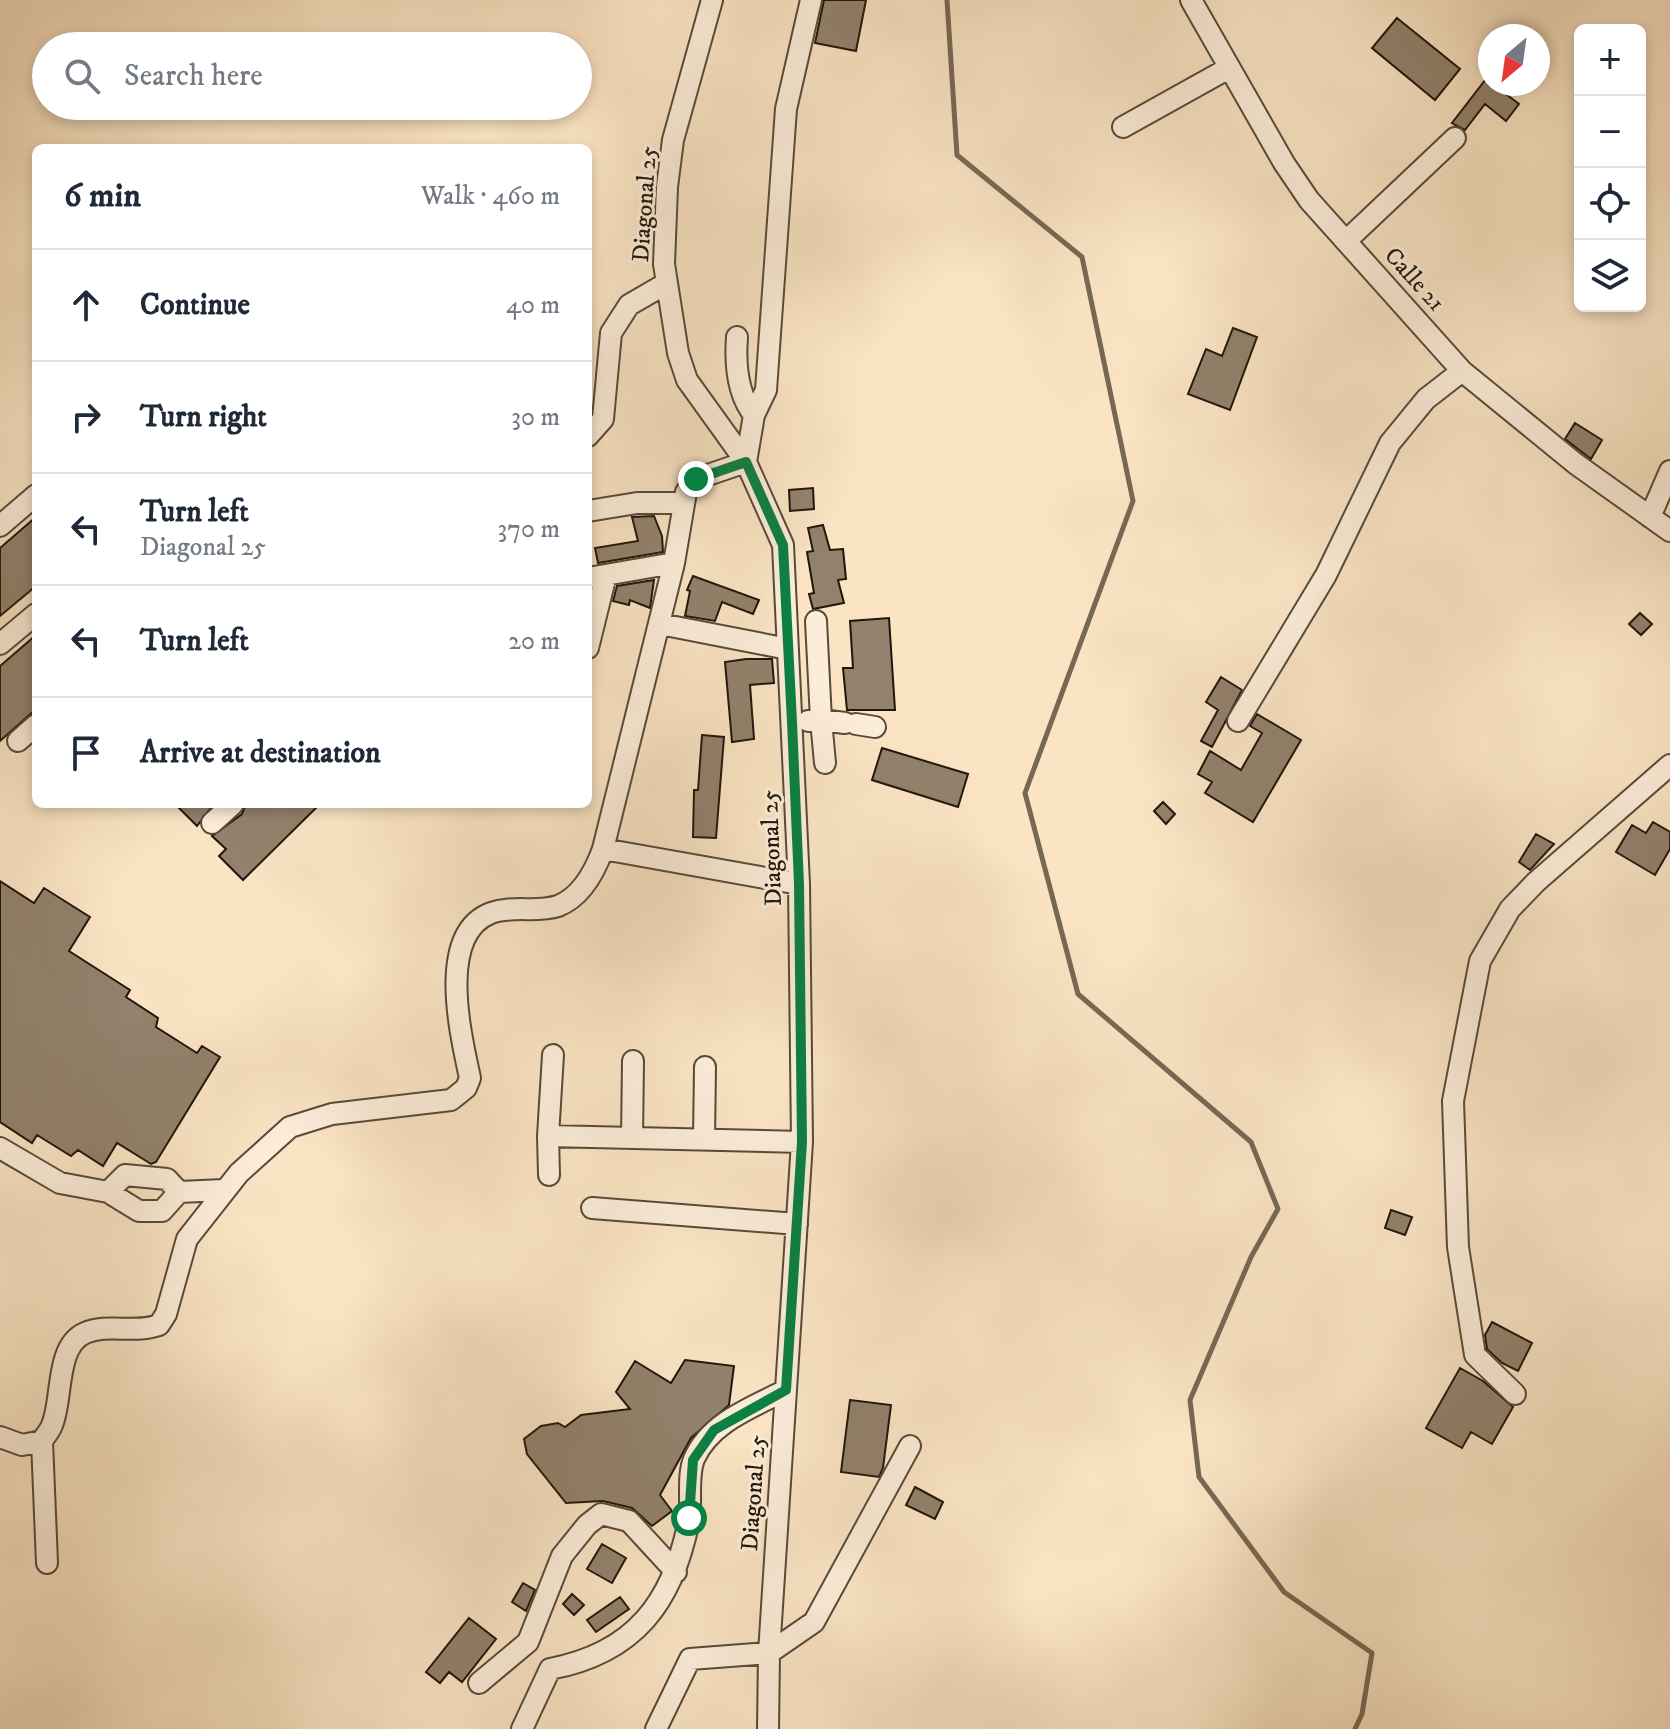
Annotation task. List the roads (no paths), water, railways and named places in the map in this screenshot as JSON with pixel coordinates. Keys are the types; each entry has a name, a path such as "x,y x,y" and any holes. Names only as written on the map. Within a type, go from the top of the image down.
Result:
{"street":[{"name":"Diagonal 25","path":"712,0 673,140 667,187 667,283 678,353 687,380 746,462 783,545 799,884 802,1142 769,1653 768,1729"},
{"path":"47,1563 42,1441 53,1425 66,1360 74,1339 102,1329 142,1331 159,1325 166,1314 187,1239 224,1190 290,1127 305,1120 451,1100 466,1088 470,1078 456,969 465,937 487,915 509,908 557,906 575,896 593,872 603,849 660,624 683,503 696,479 746,462 754,415 766,390 786,109 811,0"},
{"name":"Calle 21","path":"1191,0 1284,163 1309,200 1462,371 1576,464 1670,531"},
{"path":"1123,127 1229,68"},
{"path":"1346,241 1455,138"},
{"path":"592,431 603,419 611,333 629,305 667,283"},
{"path":"737,337 735,365 747,406 754,415"},
{"path":"1238,721 1326,575 1390,443 1426,399 1462,371"},
{"path":"1650,517 1670,471"},
{"path":"0,526 32,498"},
{"path":"592,510 637,503 683,503"},
{"path":"592,618 597,576 674,563"},
{"path":"0,644 32,617"},
{"path":"816,621 825,763"},
{"path":"660,624 788,649"},
{"path":"792,722 821,720 859,725"},
{"path":"18,741 32,729"},
{"path":"1515,1394 1475,1355 1458,1247 1453,1101 1480,961 1510,909 1536,882 1670,765"},
{"path":"212,823 229,808"},
{"path":"603,849 799,884"},
{"path":"549,1175 553,1055"},
{"path":"632,1138 633,1061"},
{"path":"704,1139 705,1067"},
{"path":"548,1136 802,1142"},
{"path":"0,1148 60,1183 108,1192 139,1211 162,1211 179,1192 224,1190"},
{"path":"108,1192 125,1175 167,1179 179,1192"},
{"path":"592,1208 797,1224"},
{"path":"550,1669 574,1665 632,1636 658,1605 676,1572 689,1518 693,1460 714,1430 786,1390"},
{"path":"0,1437 22,1445 42,1441"},
{"path":"656,1729 690,1659 769,1653 814,1622 910,1446"},
{"path":"479,1683 528,1642 562,1556 587,1525 601,1514 629,1521 676,1572"},
{"path":"528,1642 550,1669"},
{"path":"522,1729 550,1669"}],"waterway":[{"path":"947,0 957,155 1082,257 1133,501 1025,793 1078,994 1251,1142 1278,1209 1251,1257 1190,1400 1199,1477 1284,1592 1372,1653 1362,1714 1355,1729"}]}
